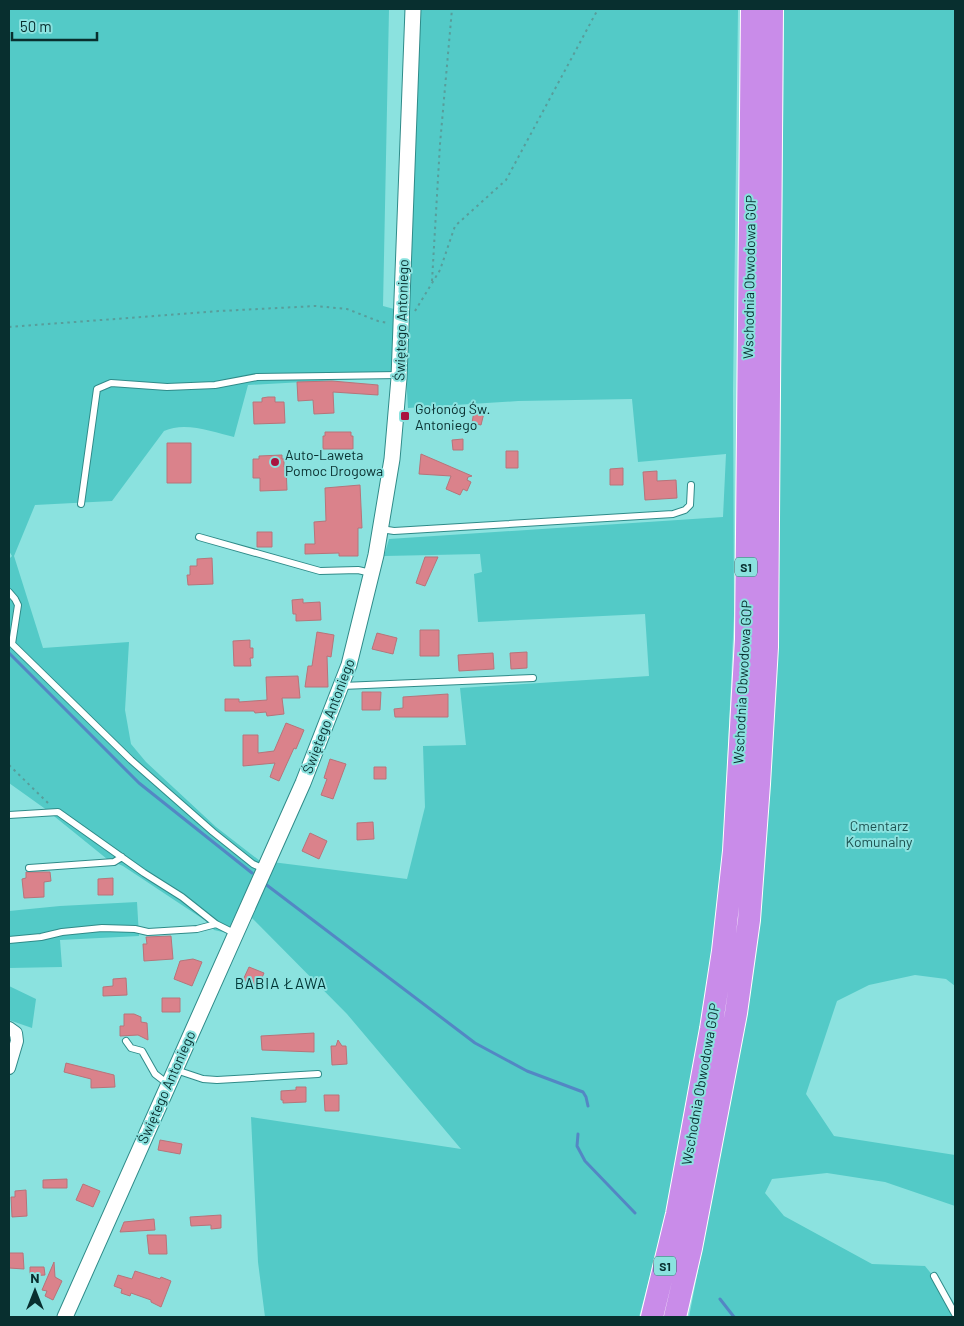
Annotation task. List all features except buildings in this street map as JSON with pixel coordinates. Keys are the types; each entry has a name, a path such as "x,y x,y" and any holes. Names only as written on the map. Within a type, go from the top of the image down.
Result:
{"highway":[{"name":"Wschodnia Obwodowa GOP","path":"675,1317 687,1216 704,1124 734,851 745,648 752,9"},
{"name":"Wschodnia Obwodowa GOP","path":"704,1124 736,1013 749,920 760,784 767,657 772,9"},
{"name":"Wschodnia Obwodowa GOP","path":"652,1317 687,1216"}],"street":[{"name":"Świętego Antoniego","path":"65,1317 234,933 303,782 349,665 372,573 392,458 399,375 413,9"},
{"path":"9,1028 16,1033 17,1040 9,1068"}],"lane":[{"path":"81,504 97,389 111,383 167,387 215,385 257,377 399,375"},
{"path":"381,529 394,531 673,514 685,510 690,505 691,485"},
{"path":"199,537 320,571 358,570 372,573"},
{"path":"9,592 18,605 10,642 166,792 246,858 264,869"},
{"path":"342,686 533,678"},
{"path":"9,815 58,812 182,897 216,924 234,933"},
{"path":"29,868 114,862 122,857"},
{"path":"9,940 102,928 148,932 197,929 216,924"},
{"path":"126,1041 132,1048 142,1051 155,1074 168,1084"},
{"path":"174,1069 203,1078 217,1080 318,1074"},
{"path":"934,1276 955,1314"}],"path":[{"path":"432,284 440,144 452,9"},
{"path":"9,327 220,311 316,306 347,310 378,321 401,322 414,312 440,270 455,226 506,180 598,9"},
{"path":"9,765 58,812"}],"green space":[{"path":"9,9 389,9 383,306 394,309 393,377 248,385 234,437 190,427 172,428 164,431 112,501 35,505 14,556 43,648 129,642 125,710 131,744 146,762 216,827 260,861 227,933 214,930 209,923 123,866 107,859 44,808 9,783 9,559 12,556 9,551"},
{"path":"418,9 738,9 733,391 734,614 722,882 706,1004 666,1217 639,1317 265,1317 258,1262 251,1117 461,1149 347,1014 251,917 272,862 407,879 425,807 423,746 466,745 460,688 649,676 645,614 478,622 474,574 482,572 480,554 384,556 389,539 723,517 726,454 638,462 632,399 518,401 408,408 405,359"},
{"name":"Cmentarz Komunalny","path":"784,9 955,9 955,986 946,979 915,975 869,985 837,1001 806,1094 834,1136 955,1155 955,1206 885,1182 827,1173 772,1179 765,1193 784,1216 872,1264 925,1266 951,1298 955,1305 955,1317 689,1317 707,1224 778,494"},
{"path":"137,902 139,936 60,940 62,967 9,968 9,911"},
{"path":"9,986 36,999 32,1028 9,1020"}],"waterway":[{"path":"9,653 139,783 252,873"},
{"path":"264,883 475,1043 527,1071 583,1092 588,1106"},
{"path":"578,1134 577,1146 585,1161 635,1213"},
{"path":"720,1299 734,1317"}],"place":[{"name":"Gołonóg Św. Antoniego","path":"405,416"},
{"name":"Auto-Laweta Pomoc Drogowa","path":"275,462"}],"district":[{"name":"BABIA ŁAWA","path":"281,983"}]}
